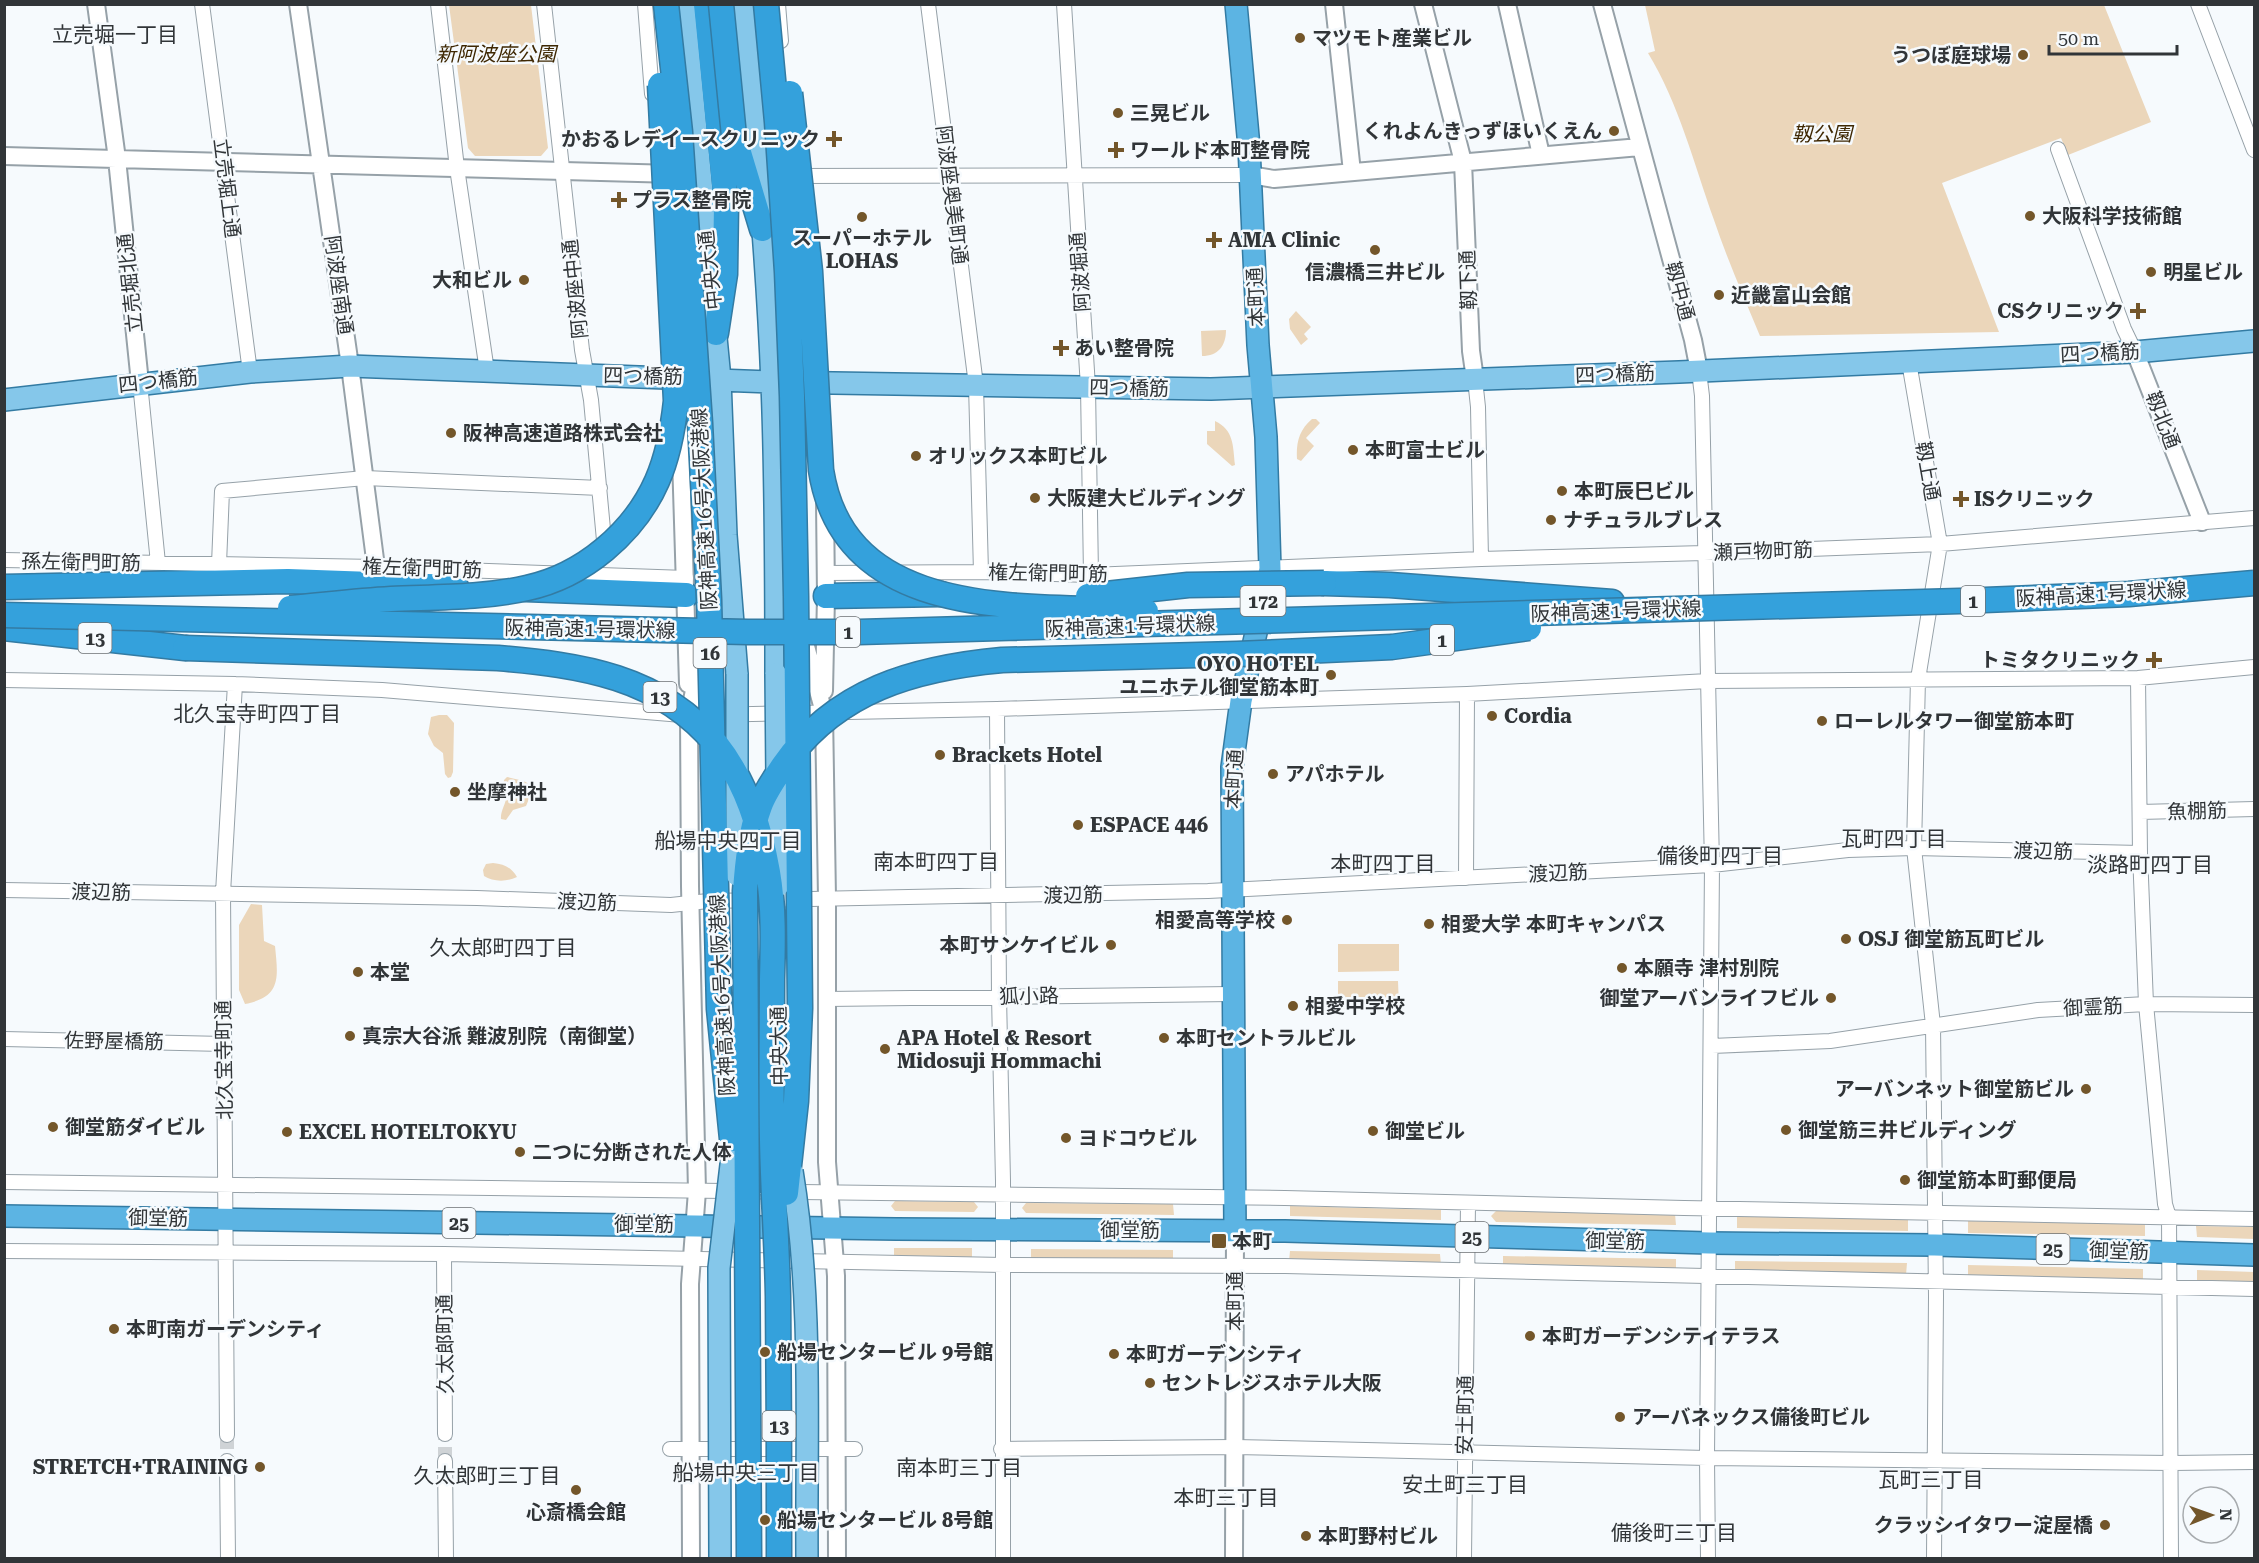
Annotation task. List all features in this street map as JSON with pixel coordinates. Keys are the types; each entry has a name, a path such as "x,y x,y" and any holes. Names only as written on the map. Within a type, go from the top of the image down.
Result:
{"highway":[{"path":"182,618 388,599 477,596 530,588 586,563 614,542 630,523 657,483 668,447 676,401 657,4"},
{"name":"阪神高速16号大阪港線","path":"666,4 680,132 700,423 710,621 719,1009 741,1220 747,1302"},
{"path":"706,4 727,137 762,229"},
{"path":"716,333 725,274 726,237 727,137 721,4"},
{"path":"766,4 778,133 792,396 800,1008 796,1101 783,1217 778,1294"},
{"path":"779,4 808,250 823,485 832,510 855,546 879,567 908,584 963,600 1012,605 1121,609 1298,621"},
{"name":"本町通","path":"1235,1231 1232,767 1241,701 1270,569 1266,437 1250,175 1236,4"},
{"path":"4,587 288,581 639,593 686,586"},
{"path":"826,584 981,583 1077,596 1188,585 1324,583 1431,588 1691,609"},
{"name":"阪神高速1号環状線","path":"4,615 748,632 964,630 1647,611 2128,594 2254,583"},
{"name":"1","path":"747,1302 744,1009 747,860 760,805 804,738 820,723 863,694 891,682 968,663 1392,647 1647,611"},
{"name":"13","path":"4,627 185,648 498,658 589,669 621,678 653,693 699,726 716,744 742,785 753,812 768,874 772,948 772,1140 778,1294 779,1558"},
{"name":"御堂筋","path":"4,1216 832,1228 1235,1231 1709,1243 1935,1245 2254,1255"},
{"name":"13","path":"747,1302 748,1558"}],"main road":[{"name":"中央大通","path":"684,4 720,379 726,535 737,674 738,1100 719,1268 720,1558"},
{"name":"中央大通","path":"743,4 772,382 777,532 779,1095 798,1208 804,1272 807,1558"},
{"name":"四つ橋筋","path":"4,400 250,372 350,366 772,382 1211,389 2135,352 2254,341"}],"street":[{"name":"立売堀北通","path":"96,4 117,159 158,563"},
{"name":"立売堀上通","path":"202,4 250,372"},
{"name":"阿波座南通","path":"298,4 350,366 376,567"},
{"path":"438,4 457,168 487,372"},
{"name":"阿波座中通","path":"543,4 582,350 591,400 607,574"},
{"path":"645,4 658,174 679,377 689,715"},
{"path":"779,4 808,332 824,383 826,584 824,713"},
{"name":"阿波座奥美町通","path":"928,4 976,385 981,583"},
{"name":"阿波堀通","path":"1064,4 1088,387 1092,575"},
{"path":"1334,4 1352,172"},
{"name":"靱下通","path":"1423,4 1463,162 1471,351 1478,407 1481,559"},
{"path":"1507,4 1542,155"},
{"name":"靱中通","path":"1602,4 1693,340 1702,396 1712,865 1708,1558"},
{"path":"2198,4 2253,141"},
{"path":"794,176 1250,175 1274,179 1640,147"},
{"name":"靱北通","path":"2058,149 2124,329 2202,522"},
{"path":"4,156 700,174"},
{"name":"靱上通","path":"1909,362 1940,544 1918,679 1914,848 1933,1025 1936,1213 1934,1558"},
{"path":"219,564 222,491 365,478 600,488"},
{"name":"瀬戸物町筋","path":"1270,569 1481,559 1940,544 2254,518"},
{"name":"中央大通","path":"777,532 824,713 829,1192 835,1261"},
{"name":"中央大通","path":"690,1258 697,1191 689,715 726,535"},
{"name":"孫左衛門町筋","path":"4,560 158,563"},
{"name":"権左衛門町筋","path":"158,563 607,574 686,586"},
{"name":"権左衛門町筋","path":"981,583 1092,575 1270,569"},
{"path":"4,680 235,684 382,690 689,715 997,709 1467,694 1708,681 2138,678 2254,668"},
{"path":"2138,678 2140,853 2146,1004 2164,1204 2169,1217 2171,1558"},
{"name":"北久宝寺町通","path":"227,1436 223,893 235,684"},
{"path":"1466,878 1467,694"},
{"path":"997,709 1003,1196 1001,1449 1003,1558"},
{"name":"魚棚筋","path":"2140,812 2254,809"},
{"name":"渡辺筋","path":"4,890 477,898 671,905 827,898 999,896 1232,889 1712,865 1848,850 1914,848 2140,853"},
{"name":"狐小路","path":"826,999 1232,994"},
{"name":"御霊筋","path":"1712,1046 1830,1041 2038,1010 2146,1004 2254,1005"},
{"name":"佐野屋橋筋","path":"4,1039 224,1044"},
{"path":"4,1182 1003,1196 1235,1197 2254,1220"},
{"path":"722,1191 800,1261"},
{"path":"724,1259 798,1192"},
{"name":"安土町通","path":"1464,1558 1468,1203"},
{"name":"本町通","path":"1234,1558 1235,1231"},
{"path":"4,1251 444,1254 1003,1265 1235,1267 2254,1289"},
{"name":"久太郎町通","path":"444,1254 446,1434"},
{"path":"690,1258 691,1558"},
{"path":"835,1261 837,1558"},
{"path":"1001,1449 1235,1447 1707,1458 2254,1462"},
{"path":"670,1449 855,1449"},
{"path":"227,1461 228,1558"},
{"path":"445,1461 446,1558"}],"green space":[{"name":"新阿波座公園","path":"449,5 531,5 548,148 541,156 475,156 468,148"},
{"name":"靱公園","path":"1645,5 2104,5 2151,122 2068,155 2061,138 1942,183 1999,332 1760,336 1724,249 1677,113 1648,53 1655,51"},
{"path":"1296,311 1311,327 1304,334 1308,339 1301,345 1290,329 1289,319"},
{"path":"1226,330 1220,349 1208,356 1202,356 1201,331"},
{"path":"1312,419 1320,423 1306,438 1314,446 1301,461 1297,459 1298,442 1301,432"},
{"path":"1215,421 1229,434 1233,445 1235,465 1232,466 1207,444 1207,431 1215,431"},
{"path":"447,715 454,723 453,772 448,778 445,774 443,753 434,746 428,734 431,717"},
{"path":"507,777 525,782 531,792 526,806 513,810 506,820 501,819 501,816 506,797 504,780"},
{"path":"493,863 507,867 517,877 500,881 484,876 483,870 486,864"},
{"path":"251,904 262,905 264,941 275,946 277,976 272,991 257,1001 245,1004 239,990 239,925"},
{"path":"1338,944 1399,944 1399,971 1338,972"},
{"path":"1338,981 1398,981 1399,1008 1338,1009"},
{"path":"895,1201 974,1202 978,1207 974,1212 895,1211 891,1206"},
{"path":"1026,1203 1173,1204 1174,1215 1026,1213 1022,1208"},
{"path":"1290,1206 1441,1210 1441,1220 1290,1216"},
{"path":"1496,1211 1675,1214 1676,1225 1496,1222 1491,1216"},
{"path":"1737,1216 1908,1219 1908,1231 1737,1228"},
{"path":"1968,1221 2145,1224 2145,1236 1968,1233"},
{"path":"2196,1226 2254,1227 2254,1239 2197,1237"},
{"path":"894,1248 972,1248 972,1258 894,1257"},
{"path":"1031,1249 1173,1250 1173,1261 1031,1258"},
{"path":"1290,1251 1440,1254 1441,1265 1289,1261"},
{"path":"1503,1256 1676,1259 1676,1270 1503,1266"},
{"path":"1735,1261 1907,1263 1906,1275 1735,1273"},
{"path":"1968,1265 2143,1269 2143,1281 1968,1277"},
{"path":"2197,1270 2254,1272 2254,1283 2197,1282"}],"tunnel":[{"path":"445,1434 445,1461"},
{"path":"227,1435 227,1461"}],"place":[{"name":"マツモト産業ビル","path":"1300,38"},
{"name":"うつぼ庭球場","path":"2023,55"},
{"name":"三晃ビル","path":"1118,113"},
{"name":"くれよんきっずほいくえん","path":"1614,131"},
{"name":"かおるレデイースクリニック","path":"834,139"},
{"name":"ワールド本町整骨院","path":"1116,150"},
{"name":"プラス整骨院","path":"619,200"},
{"name":"大阪科学技術館","path":"2030,216"},
{"name":"スーパーホテル LOHAS","path":"862,217"},
{"name":"AMA Clinic","path":"1214,240"},
{"name":"信濃橋三井ビル","path":"1375,250"},
{"name":"明星ビル","path":"2151,272"},
{"name":"大和ビル","path":"524,280"},
{"name":"近畿富山会館","path":"1719,295"},
{"name":"CSクリニック","path":"2138,311"},
{"name":"あい整骨院","path":"1061,348"},
{"name":"阪神高速道路株式会社","path":"451,433"},
{"name":"本町富士ビル","path":"1353,450"},
{"name":"オリックス本町ビル","path":"916,456"},
{"name":"本町辰巳ビル","path":"1562,491"},
{"name":"大阪建大ビルディング","path":"1035,498"},
{"name":"ISクリニック","path":"1961,499"},
{"name":"ナチュラルブレス","path":"1551,520"},
{"name":"トミタクリニック","path":"2154,660"},
{"name":"OYO HOTEL ユニホテル御堂筋本町","path":"1331,675"},
{"name":"Cordia","path":"1492,716"},
{"name":"ローレルタワー御堂筋本町","path":"1822,721"},
{"name":"Brackets Hotel","path":"940,755"},
{"name":"アパホテル","path":"1273,774"},
{"name":"坐摩神社","path":"455,792"},
{"name":"ESPACE 446","path":"1078,825"},
{"name":"相愛高等学校","path":"1287,920"},
{"name":"相愛大学 本町キャンパス","path":"1429,924"},
{"name":"OSJ 御堂筋瓦町ビル","path":"1846,939"},
{"name":"本町サンケイビル","path":"1111,945"},
{"name":"本願寺 津村別院","path":"1622,968"},
{"name":"本堂","path":"358,972"},
{"name":"御堂アーバンライフビル","path":"1831,998"},
{"name":"相愛中学校","path":"1293,1006"},
{"name":"真宗大谷派 難波別院（南御堂）","path":"350,1036"},
{"name":"本町セントラルビル","path":"1164,1038"},
{"name":"APA Hotel & Resort Midosuji Hommachi","path":"885,1049"},
{"name":"アーバンネット御堂筋ビル","path":"2086,1089"},
{"name":"御堂筋ダイビル","path":"53,1127"},
{"name":"御堂筋三井ビルディング","path":"1786,1130"},
{"name":"御堂ビル","path":"1373,1131"},
{"name":"EXCEL HOTELTOKYU","path":"287,1132"},
{"name":"ヨドコウビル","path":"1066,1138"},
{"name":"二つに分断された人体","path":"520,1152"},
{"name":"御堂筋本町郵便局","path":"1905,1180"},
{"name":"本町","path":"1219,1241"},
{"name":"本町南ガーデンシティ","path":"114,1329"},
{"name":"本町ガーデンシティテラス","path":"1530,1336"},
{"name":"船場センタービル 9号館","path":"765,1352"},
{"name":"本町ガーデンシティ","path":"1114,1354"},
{"name":"セントレジスホテル大阪","path":"1150,1383"},
{"name":"アーバネックス備後町ビル","path":"1620,1417"},
{"name":"STRETCH+TRAINING","path":"260,1467"},
{"name":"心斎橋会館","path":"576,1490"},
{"name":"船場センタービル 8号館","path":"765,1520"},
{"name":"クラッシイタワー淀屋橋","path":"2105,1525"},
{"name":"本町野村ビル","path":"1306,1536"}],"district":[{"name":"立売堀一丁目","path":"115,35"},
{"name":"北久宝寺町四丁目","path":"257,714"},
{"name":"瓦町四丁目","path":"1894,839"},
{"name":"船場中央四丁目","path":"728,841"},
{"name":"備後町四丁目","path":"1720,856"},
{"name":"南本町四丁目","path":"936,862"},
{"name":"本町四丁目","path":"1383,864"},
{"name":"淡路町四丁目","path":"2150,865"},
{"name":"久太郎町四丁目","path":"503,948"},
{"name":"南本町三丁目","path":"959,1468"},
{"name":"船場中央三丁目","path":"746,1473"},
{"name":"久太郎町三丁目","path":"487,1476"},
{"name":"瓦町三丁目","path":"1931,1480"},
{"name":"安土町三丁目","path":"1465,1485"},
{"name":"本町三丁目","path":"1226,1498"},
{"name":"備後町三丁目","path":"1674,1533"}]}
